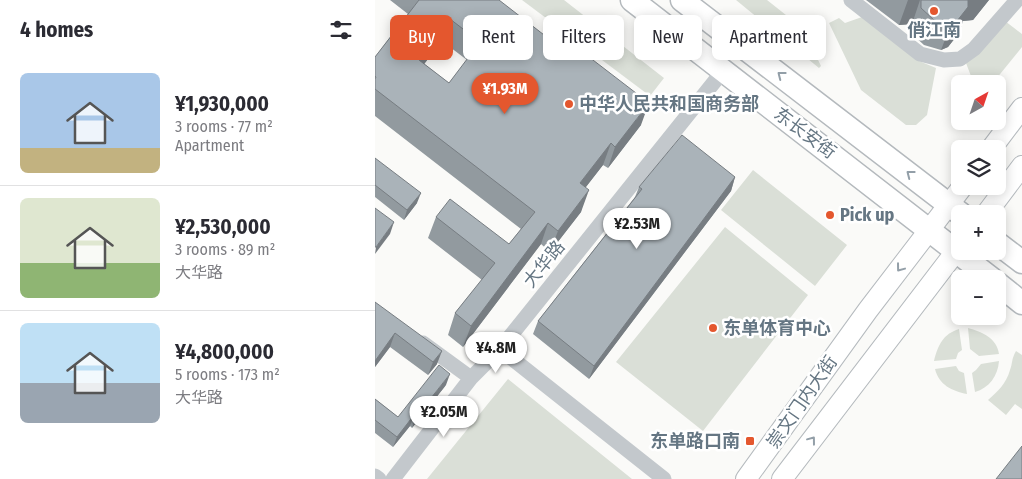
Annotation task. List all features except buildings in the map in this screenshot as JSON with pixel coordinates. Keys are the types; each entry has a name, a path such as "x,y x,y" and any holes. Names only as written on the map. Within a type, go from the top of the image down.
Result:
{"highway":[{"name":"东长安街","path":"632,0 929,229 951,243"},
{"name":"东长安街","path":"682,0 951,206"},
{"path":"1006,249 1022,262"},
{"name":"东长安街","path":"971,260 982,270"},
{"path":"1006,290 1022,303"}],"main road":[{"path":"998,140 1022,108"},
{"path":"993,205 1022,166"},
{"name":"崇文门内大街","path":"746,479 828,364 929,229 951,212"},
{"name":"崇文门内大街","path":"782,479 951,257"}],"street":[{"path":"851,0 921,54 944,60 960,59 974,49 1017,0"},
{"name":"大华路","path":"393,479 471,378 500,349 723,71"},
{"path":"415,337 471,378"},
{"path":"500,349 664,479"},
{"path":"375,476 379,479"}],"shaded area":[{"path":"522,0 564,0 583,15 543,15"},
{"path":"736,0 767,0 786,15 754,15"},
{"path":"862,17 919,61 936,68 927,115 916,125 906,125 861,90 829,23 839,18 845,23"},
{"path":"1005,21 1022,34 1022,47 999,75 971,75 966,63"},
{"path":"624,47 634,55 634,60 641,60 664,78 650,96 602,60 624,60"},
{"path":"809,60 818,60 821,66 819,68"},
{"path":"753,170 847,245 815,286 721,210"},
{"name":"东单体育中心","path":"725,227 808,295 703,431 616,362"},
{"path":"968,328 988,336 998,348 999,354 979,356 970,349"},
{"path":"959,329 962,350 958,353 956,359 934,361 937,350 945,337"},
{"path":"1016,351 1022,355 1022,409 1015,404 1006,415 988,400 1004,383"},
{"path":"999,361 997,372 992,381 985,388 975,392 972,373 981,364"},
{"path":"956,366 959,371 964,373 967,394 956,391 943,383 935,369"},
{"path":"508,379 632,479 427,479"}],"place":[{"name":"俏江南","path":"934,11"},
{"name":"中华人民共和国商务部","path":"569,104"},
{"name":"Pick up","path":"830,215"},
{"name":"东单体育中心","path":"713,328"},
{"name":"东单路口南","path":"750,441"}]}
